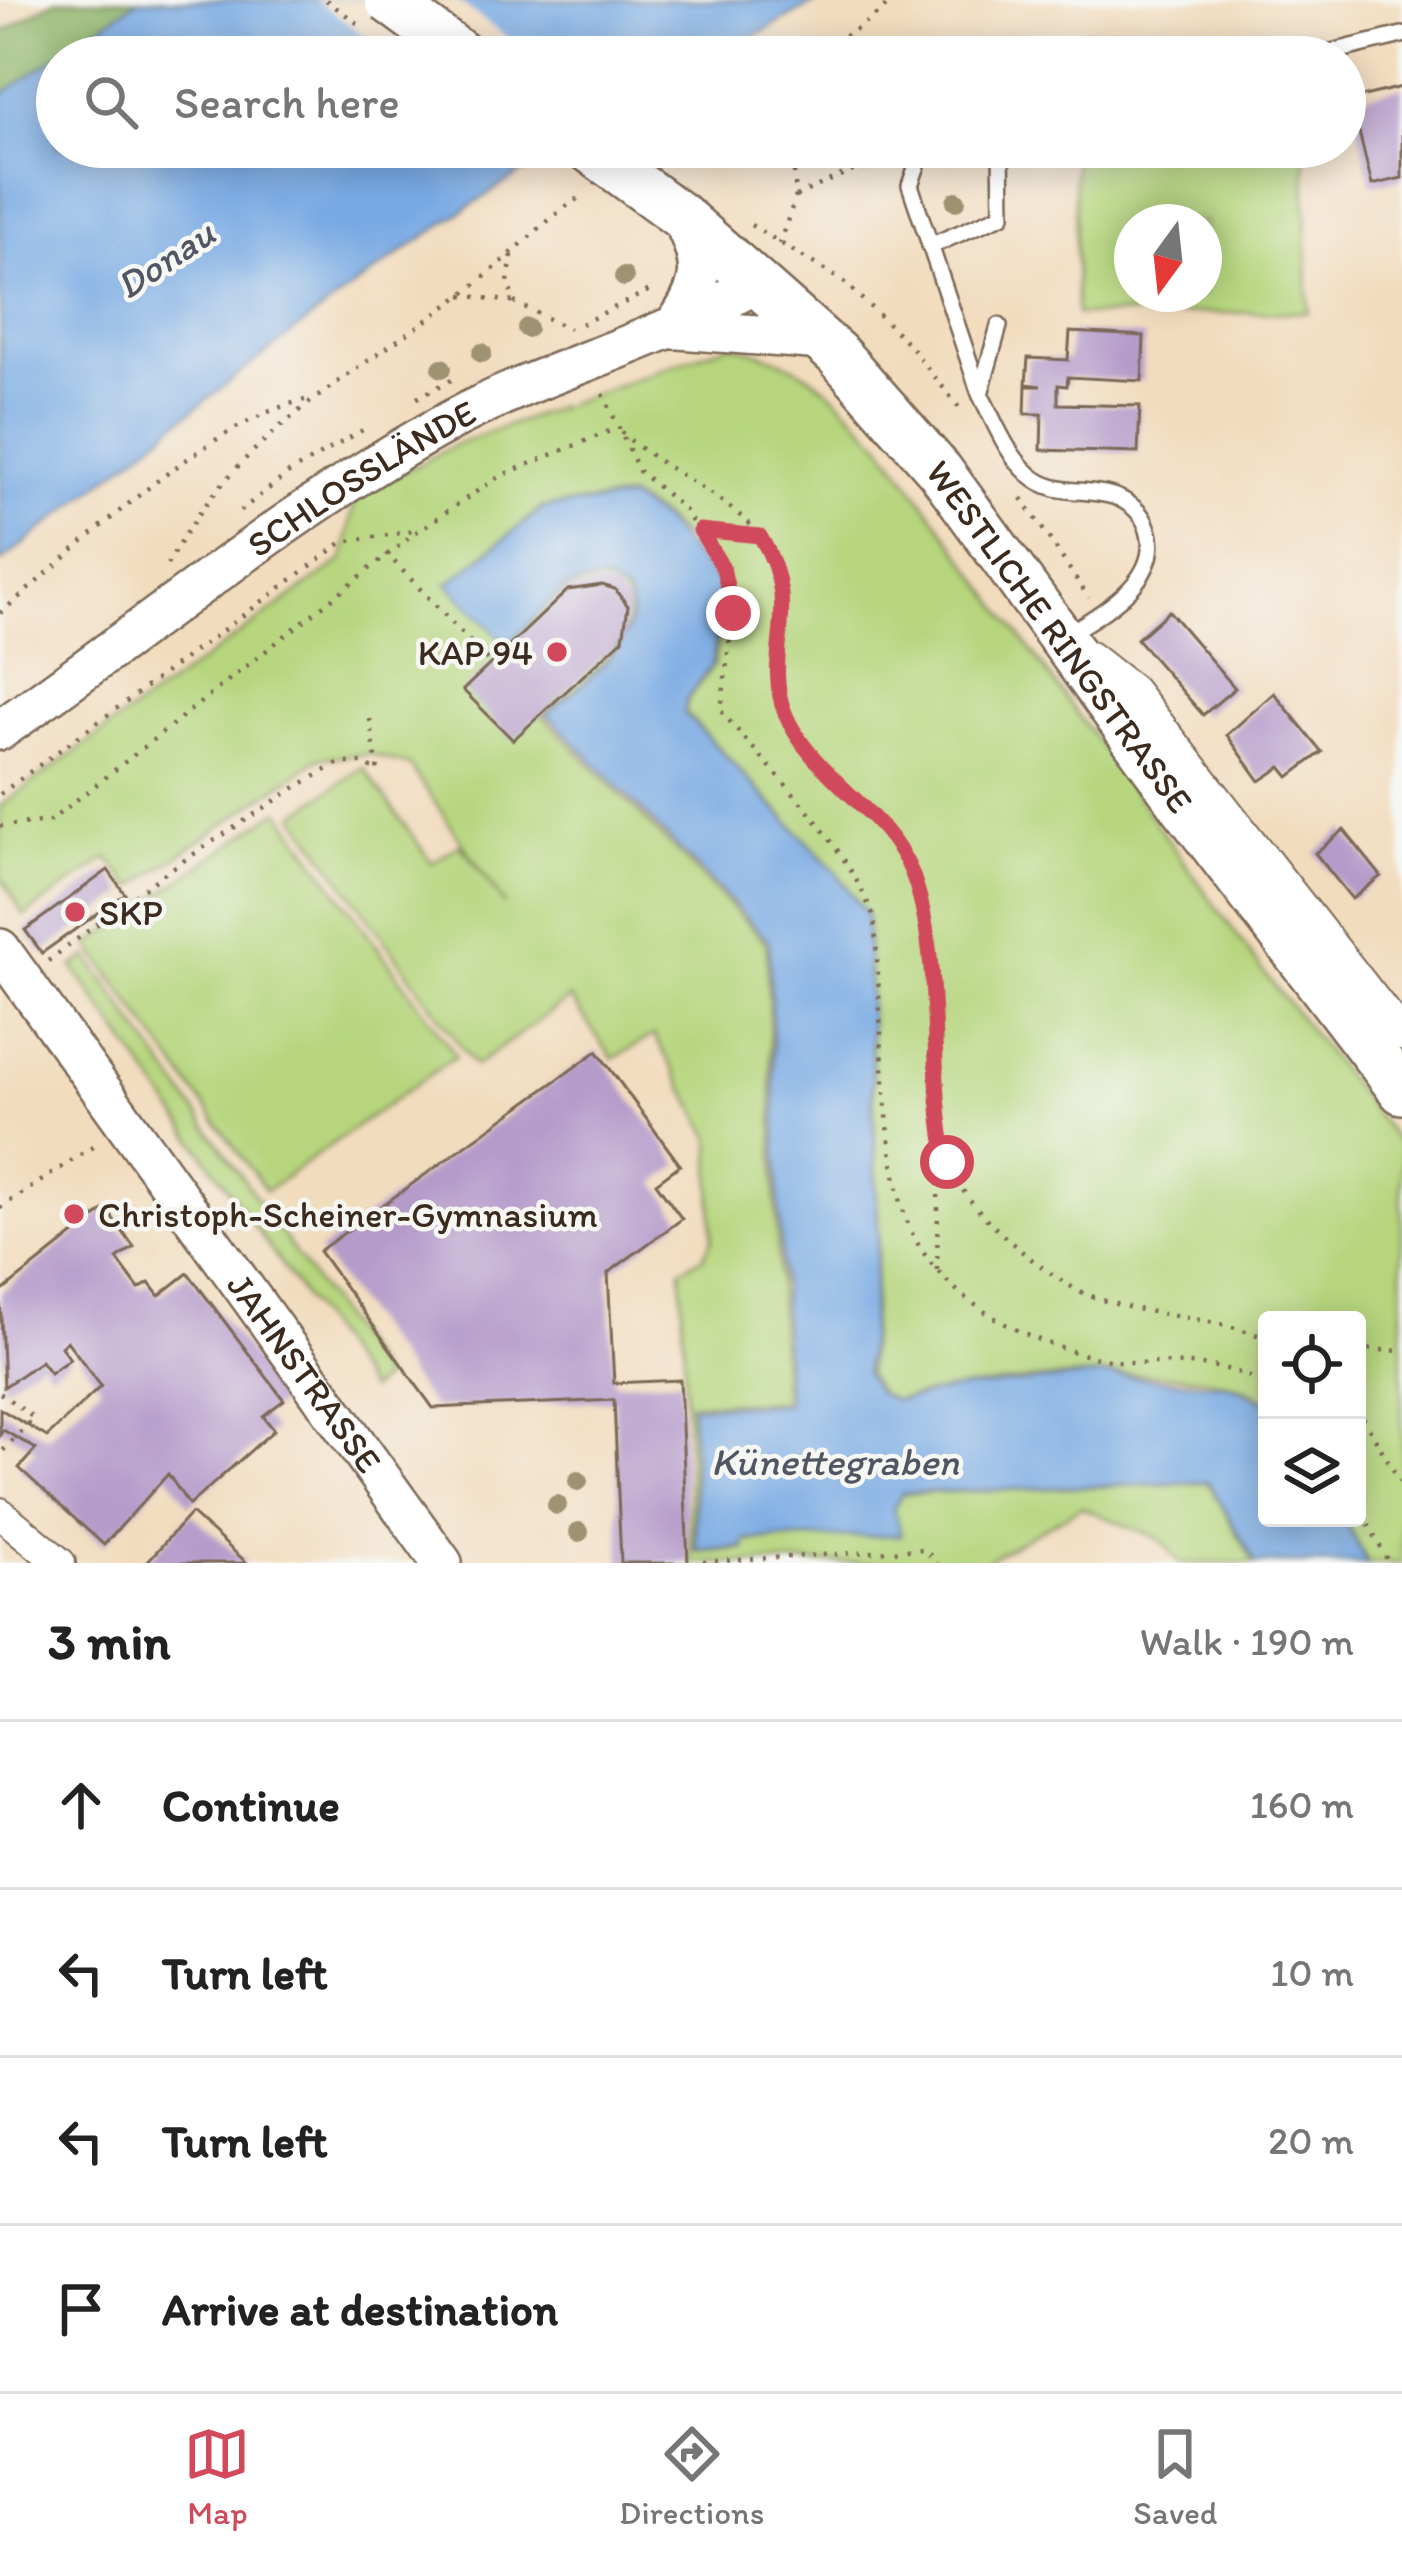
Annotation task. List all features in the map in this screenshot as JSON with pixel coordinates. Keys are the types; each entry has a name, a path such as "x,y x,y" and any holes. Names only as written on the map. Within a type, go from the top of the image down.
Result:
{"main road":[{"path":"388,0 437,36"},
{"name":"WESTLICHE RINGSTRASSE","path":"590,168 682,218 829,347 1082,625 1181,802 1402,1091"}],"street":[{"path":"682,218 702,259 697,287 673,329 829,347"},
{"name":"SCHLOSSLÄNDE","path":"0,730 358,472 457,417 673,329 756,282"},
{"name":"WESTLICHE RINGSTRASSE","path":"1082,625 1402,1035"},
{"name":"JAHNSTRASSE","path":"8,965 442,1563"},
{"path":"0,1513 60,1563"}],"lane":[{"path":"1366,44 1402,35"},
{"path":"916,168 910,185 930,246 980,394 1008,448 1030,476 1058,490 1109,495 1144,518 1151,538 1148,564 1128,592 1082,625"},
{"path":"930,246 1003,215 1001,168"},
{"path":"980,394 999,326"}],"path":[{"path":"851,36 892,0"},
{"path":"164,570 226,473 310,399 512,255 590,168"},
{"path":"794,168 796,196 779,244 844,282 908,343 964,414"},
{"path":"796,196 848,172 872,168"},
{"path":"512,255 508,282 514,302"},
{"path":"578,326 656,288 664,274"},
{"path":"462,295 514,302 569,329"},
{"path":"602,393 639,471 700,530 723,568 733,613 721,711 861,882 874,918 897,1186 913,1234 937,1270 987,1312 1035,1342 1122,1363 1224,1367 1258,1383"},
{"path":"0,613 222,436 268,408 310,399"},
{"path":"0,826 50,821 386,553 500,476 617,428"},
{"path":"617,428 640,450 748,518 778,565 785,604 779,674 785,713 888,836 911,871 923,928 940,1132 947,1162 963,1188 1061,1281 1094,1297 1222,1323 1258,1336"},
{"path":"1013,487 1082,625"},
{"path":"0,794 343,542 419,530"},
{"path":"700,530 760,536"},
{"path":"386,553 492,665"},
{"path":"8,965 339,764 363,763 378,772 370,718"},
{"path":"937,1270 935,1173 940,1132"},
{"path":"0,1208 103,1140"},
{"path":"1366,1349 1402,1351"},
{"path":"0,1393 34,1418 0,1454"},
{"path":"1364,1419 1402,1485"},
{"path":"1366,1520 1389,1563"},
{"path":"703,1562 924,1549 937,1563"}],"green space":[{"path":"55,0 138,0 86,36 36,36 36,71 0,96 0,34"},
{"path":"1074,168 1305,168 1308,312 1076,315"},
{"path":"730,344 781,361 818,382 886,450 1262,970 1402,1148 1402,1563 1369,1563 1349,1527 1366,1527 1366,1311 1258,1311 1258,1397 1238,1386 1144,1374 1029,1380 894,1400 879,1392 867,1374 879,1238 867,915 836,871 685,712 688,699 715,664 724,588 702,555 663,518 629,497 542,507 448,584 507,645 545,606 577,585 609,584 625,595 630,612 617,646 543,716 766,943 783,1401 690,1403 695,1552 745,1549 745,1541 900,1535 893,1509 902,1494 1208,1483 1254,1563 1180,1563 1161,1540 1081,1507 982,1563 691,1563 681,1269 703,1257 712,1239 711,1137 654,1035 613,1059 570,998 475,1066 295,815 363,767 432,863 460,844 505,905 410,766 370,754 319,758 132,888 108,858 24,916 0,875 0,806 343,560 355,498 453,446"},
{"path":"279,810 456,1056 266,1191 89,945"},
{"path":"88,957 383,1379 369,1390 73,967"}],"water":[{"path":"138,0 820,0 755,36 86,36"},
{"name":"Donau","path":"36,71 36,168 530,168 346,293 0,563 0,96"},
{"name":"Künettegraben","path":"629,499 661,519 722,588 712,664 687,698 684,713 835,871 866,914 878,1238 865,1373 877,1392 895,1401 950,1390 1105,1375 1229,1385 1258,1399 1258,1527 1347,1527 1368,1563 1256,1563 1209,1482 902,1493 893,1509 901,1535 745,1540 744,1547 697,1550 691,1406 787,1404 769,941 547,714 620,645 631,611 626,594 604,580 565,587 507,645 448,584 543,508"}],"pier":[{"path":"316,0 456,0 505,36 365,36"}],"building":[{"path":"1402,87 1402,178 1372,185 1366,160 1366,95"},
{"path":"1070,332 1144,336 1142,381 1068,377 1067,386 1058,385 1058,404 1140,406 1138,453 1041,450 1042,414 1025,414 1026,386 1041,386 1026,384 1028,358 1068,360"},
{"name":"KAP 94","path":"602,585 615,589 628,606 623,639 513,740 463,690 568,590"},
{"path":"1169,611 1235,688 1203,715 1137,639"},
{"path":"1274,693 1322,752 1289,777 1281,767 1260,781 1227,735"},
{"path":"1344,830 1381,876 1352,899 1315,853"},
{"name":"SKP","path":"108,870 125,894 42,953 25,930"},
{"path":"597,1051 680,1165 656,1183 682,1219 608,1273 614,1383 680,1380 688,1563 621,1563 614,1400 433,1408 319,1251"},
{"name":"Christoph-Scheiner-Gymnasium","path":"106,1209 134,1247 117,1259 139,1289 149,1283 159,1296 188,1273 284,1400 263,1416 274,1430 189,1505 168,1474 104,1545 19,1468 36,1449 3,1430 0,1435 0,1409 47,1437 101,1386 67,1341 61,1347 70,1359 50,1373 41,1361 4,1387 0,1293"},
{"path":"191,1513 247,1563 146,1563"}],"place":[{"name":"KAP 94","path":"557,652"},
{"name":"SKP","path":"75,912"},
{"name":"Christoph-Scheiner-Gymnasium","path":"74,1214"}],"route":[{"path":"733,613 723,568 700,530 760,536 778,565 785,604 779,674 785,713 888,836 911,871 923,928 936,1111 947,1162"}]}
